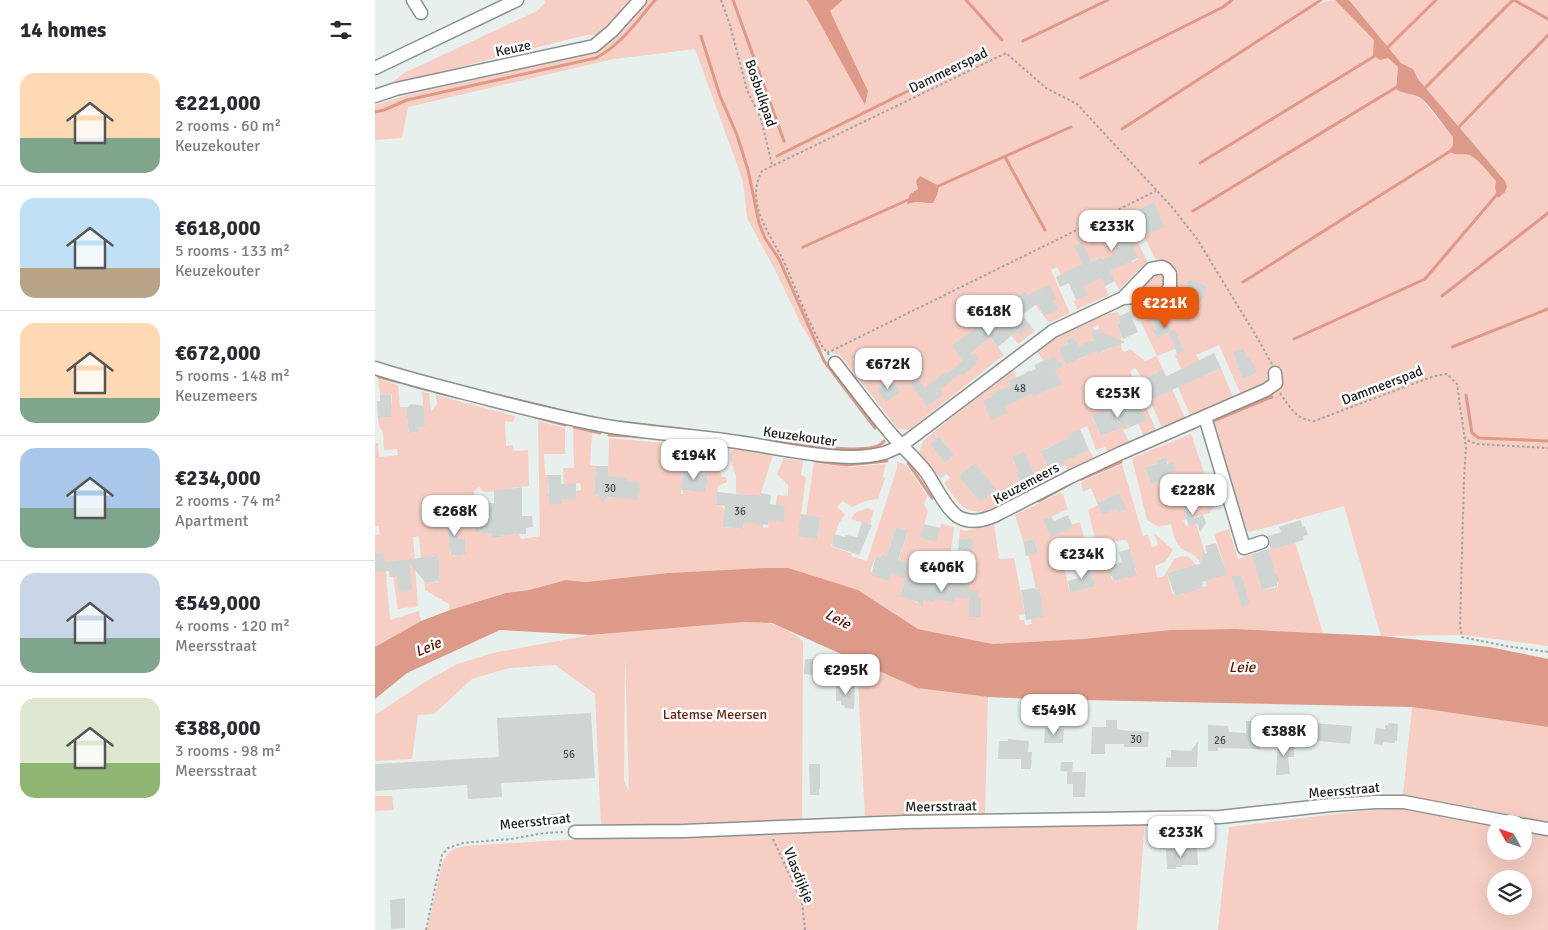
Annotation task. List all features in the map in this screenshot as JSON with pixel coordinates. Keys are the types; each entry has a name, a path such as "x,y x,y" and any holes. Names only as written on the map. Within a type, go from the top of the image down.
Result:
{"street":[{"path":"413,0 421,13"},
{"path":"375,68 517,0"},
{"name":"Keuze","path":"375,96 396,89 594,46 612,31 640,0"},
{"name":"Keuzekouter","path":"375,368 405,378 521,408 608,426 729,440 812,454 843,456 884,453 902,446 1046,336 1123,298"},
{"name":"Keuzemeers","path":"831,358 902,446 927,473 952,511 966,520 979,521 994,516 1121,452 1273,386"},
{"path":"1273,386 1276,383 1275,373"},
{"path":"1205,417 1244,548 1262,542"},
{"name":"Meersstraat","path":"575,832 684,832 914,821 1220,817 1331,805 1392,801 1487,818"},
{"path":"1533,826 1548,829"}],"path":[{"name":"Bosbulkpad","path":"721,0 730,25 747,90 761,119 772,165"},
{"name":"Dammeerspad","path":"831,358 816,335 783,259 764,226 759,213 756,194 758,179 762,171 1006,53 1046,88 1077,104 1172,207 1197,239 1269,358 1275,373"},
{"path":"831,358 1157,191"},
{"name":"Dammeerspad","path":"1273,386 1297,416 1305,420 1314,420 1433,376 1447,374 1457,384 1464,437"},
{"path":"1464,437 1469,442 1477,444 1548,448"},
{"path":"1464,437 1466,448 1460,626 1462,637 1548,652"},
{"name":"Vlasdijkje","path":"770,828 802,902 805,930"},
{"name":"Meersstraat","path":"426,930 442,855 448,848 463,843 511,839 544,833 575,832"}],"green space":[{"path":"544,0 807,0 865,104 868,91 830,11 843,0 1317,0 1314,5 1335,0 1374,40 1375,46 1384,58 1388,58 1398,67 1396,84 1402,93 1408,93 1421,98 1453,137 1456,155 1474,157 1496,181 1495,188 1505,192 1507,186 1505,181 1418,79 1413,69 1401,63 1349,0 1548,0 1548,646 1464,635 1381,636 1344,506 1250,532 1242,527 1209,419 1269,381 1241,395 1219,345 1196,355 1201,360 1208,374 1221,368 1233,397 1191,417 1178,387 1194,379 1188,366 1181,369 1175,355 1184,351 1182,346 1157,356 1141,322 1151,318 1156,329 1154,330 1157,338 1171,331 1160,308 1167,305 1165,300 1175,289 1177,282 1174,270 1170,265 1156,260 1138,225 1141,213 1138,209 1121,219 1125,228 1130,226 1148,263 1139,269 1119,290 1102,257 1089,263 1101,278 1109,295 1077,309 1074,301 1087,295 1075,269 1061,275 1057,267 1051,270 1070,313 1049,323 1025,291 1018,295 1009,301 1013,306 1004,314 1020,334 1031,326 1035,331 1018,344 1006,329 1000,333 976,305 968,312 1004,355 909,430 898,429 840,355 815,348 801,324 747,218 743,181 695,49 614,59 408,107 402,138 375,140 375,105 411,94 575,57 601,48 611,41 599,35 586,35 389,85 404,73 537,11 545,3","holes":["920,177 939,186 926,203 910,194 918,189","1135,237 1138,244 1133,247 1138,259 1133,262 1114,245","1189,279 1207,286 1195,317 1177,310","1243,349 1247,357 1249,356 1256,372 1243,379 1233,353","889,378 899,391 886,401 876,389"]},
{"path":"1164,273 1166,288 1139,293 1134,290 1150,274"},
{"path":"1117,312 1121,316 1118,318 1120,323 1117,324 1122,337 1120,339 1122,350 1125,352 1130,349 1145,361 1157,356 1186,420 1163,430 1149,398 1152,399 1165,393 1158,379 1161,377 1157,372 1143,379 1135,368 1130,371 1157,432 1144,437 1138,423 1126,406 1120,408 1129,428 1123,430 1130,444 1108,453 1105,447 1096,450 1087,426 1068,435 1077,455 1089,450 1095,460 1069,473 1055,444 1041,451 1058,477 986,511 971,511 956,500 944,483 950,478 947,474 940,478 919,454 923,441 1012,368 1017,377 1008,382 1017,401 1032,394 1023,375 1029,370 1040,394 1061,384 1050,358 1044,361 1036,351 1064,332 1084,322","holes":["1098,325 1101,334 1106,334 1112,348 1097,354 1091,341 1094,340 1090,332 1095,331 1093,327","1074,337 1084,357 1067,364 1059,348 1068,345 1066,341","1106,408 1116,430 1101,436 1092,417","939,436 954,455 945,463 930,444","1024,451 1036,477 1021,483 1016,472 1018,471 1012,457"]},
{"path":"378,379 398,385 400,407 406,407 409,433 418,432 418,428 425,427 422,392 429,393 431,412 437,404 436,395 515,416 513,422 505,421 506,446 513,445 514,451 528,450 529,486 511,488 511,535 519,534 521,539 540,536 538,421 565,428 565,454 544,454 545,475 548,475 548,493 552,498 549,498 549,505 561,504 562,499 575,499 576,491 581,490 580,483 564,484 563,468 574,468 573,428 592,433 590,465 596,466 594,493 600,494 601,501 604,501 605,497 638,499 639,483 626,483 626,477 608,476 609,438 687,445 686,449 681,449 679,461 683,462 681,494 683,494 683,490 706,492 708,474 694,473 695,466 700,466 701,460 696,459 697,446 723,449 725,466 719,469 722,477 726,477 727,482 718,486 716,505 722,506 725,511 724,527 743,529 748,495 736,493 736,477 730,458 732,448 773,455 761,493 758,523 768,528 769,520 784,521 785,506 776,505 777,495 788,496 788,485 777,474 784,458 803,461 801,475 806,477 801,514 817,539 820,517 806,515 814,463 847,467 886,464 883,477 885,478 878,499 865,501 852,507 843,501 837,507 845,515 839,523 831,546 852,554 851,556 867,561 897,468 897,461 907,466 927,496 924,505 928,511 921,537 936,541 941,524 954,527 948,574 964,576 964,541 959,540 960,529 966,531 994,523 999,559 1014,558 1025,614 1019,615 1020,620 1024,620 1025,625 1032,624 1031,619 1041,600 1040,590 1036,590 1029,556 1025,556 1038,552 1035,539 1023,541 1015,515 1062,492 1068,509 1044,520 1073,527 1072,525 1080,522 1088,552 1063,562 1070,593 1095,586 1091,571 1098,569 1094,553 1106,567 1113,581 1137,574 1127,540 1097,546 1088,510 1098,505 1102,515 1117,509 1118,513 1126,509 1119,493 1097,503 1091,488 1083,492 1081,482 1122,464 1143,536 1148,535 1152,547 1158,545 1154,533 1173,550 1165,562 1155,566 1157,578 1164,576 1174,559 1182,556 1189,557 1196,565 1167,573 1172,593 1175,596 1207,586 1204,575 1225,568 1214,534 1229,529 1238,559 1252,554 1263,590 1278,587 1278,582 1262,551 1295,542 1323,633 1236,629 1170,630 1083,639 993,644 918,629 858,590 763,568 668,573 586,582 566,580 529,590 506,593 450,610 449,604 425,590 424,579 427,583 440,580 439,568 434,556 421,559 419,536 413,537 418,606 398,609 393,576 397,576 401,591 399,561 385,562 390,620 419,611 421,621 375,647 375,572 381,571 384,559 383,553 375,554 375,535 380,534 379,526 375,526 375,444 378,443 379,457 398,455 397,449 384,450 383,433 379,426 378,418 390,417 392,394 380,395","holes":["479,487 484,492 504,491 501,537 492,538 492,533 484,534 483,531 475,531 473,515 476,515 474,491","456,518 458,539 465,538 466,554 459,556 451,555 454,532 448,533 447,520","896,527 908,532 894,573 891,573 888,581 870,571 876,556 880,558 881,554 890,557 889,549","906,579 916,583 918,586 921,579 934,584 934,603 924,600 923,604 921,604 900,595"]},
{"path":"1191,434 1214,507 1209,513 1183,520 1186,526 1196,523 1205,553 1201,554 1204,564 1201,565 1195,556 1178,545 1171,524 1159,527 1147,520 1132,458","holes":["1165,457 1173,473 1167,475 1168,477 1164,480 1151,484 1145,467 1157,464 1156,460"]},
{"path":"867,508 874,510 870,525 851,519 855,513"},
{"name":"Latemse Meersen","path":"745,622 776,625 803,641 802,826 1145,818 1137,930 427,930 442,864 448,853 454,849 471,845 631,839 631,826 601,828 595,694 555,665 509,668 472,679 434,714 418,715 412,759 375,761 375,715 425,682 457,664 493,653 590,635","holes":["625,654 629,792 624,780"]},
{"path":"857,661 917,688 988,697 985,817 865,819"},
{"path":"1412,707 1548,727 1548,930 1218,930 1229,827 1361,811 1396,809 1403,795"},
{"path":"375,796 392,796 394,810 375,811"}],"water":[{"path":"807,0 843,0 830,11 868,91 865,105"},
{"path":"1335,0 1349,0 1401,63 1413,69 1418,79 1505,181 1507,186 1505,192 1498,198 1495,188 1496,181 1472,156 1449,151 1453,145 1453,137 1426,103 1419,97 1396,89 1398,67 1388,58 1380,60 1373,55 1374,40"},
{"path":"920,176 939,186 937,195 933,203 918,202 907,204 910,194 918,189 916,181"},
{"name":"Leie","path":"788,568 858,590 918,629 993,644 1083,639 1170,630 1236,629 1381,636 1490,647 1548,659 1548,727 1412,707 1034,699 988,697 917,688 772,623 745,622 590,635 500,630 407,673 375,699 375,647 421,621 450,610 506,593 529,590 566,580 586,582 668,573"}],"building":[{"path":"1154,202 1164,227 1136,240 1138,244 1133,247 1138,258 1110,271 1115,281 1105,286 1101,278 1083,286 1088,295 1076,300 1069,283 1060,287 1056,277 1083,264 1074,246 1082,242 1091,262 1118,253 1114,245 1130,238 1121,218"},
{"path":"1189,279 1207,286 1195,317 1177,310"},
{"path":"1050,285 1056,299 1053,300 1058,310 1044,316 1038,303 1022,315 1031,326 1020,334 1017,331 998,347 990,337 969,354 971,356 974,353 979,359 975,361 977,363 963,375 961,373 940,389 944,394 927,406 910,383 917,378 925,388 963,361 952,346 978,326 968,312 976,305 992,323 1013,306 1009,302 1018,295 1025,291 1028,295"},
{"path":"1160,308 1171,331 1174,329 1184,351 1177,354 1169,332 1157,338 1153,330 1156,329 1149,313"},
{"path":"1129,312 1138,332 1123,339 1117,324 1120,323 1118,317"},
{"path":"1099,329 1101,332 1125,342 1097,354 1096,351 1066,365 1059,348 1068,344 1066,341 1074,337 1079,346 1094,340 1090,332"},
{"path":"1243,348 1257,372 1243,379 1233,353"},
{"path":"861,350 864,354 868,351 873,357 878,358 882,364 868,376 852,357"},
{"path":"1214,353 1221,368 1152,399 1143,379 1162,370 1165,377"},
{"path":"1054,356 1063,366 1055,370 1062,384 1033,397 1032,394 1004,407 1007,413 991,420 983,401 993,397 991,394 1010,386 1008,381 1036,369 1034,365"},
{"path":"889,378 900,391 886,402 876,389"},
{"path":"391,394 391,417 378,418 377,401 380,401 380,395"},
{"path":"1138,403 1146,420 1129,428 1128,425 1101,436 1092,416 1106,408 1109,413 1126,405 1127,408"},
{"path":"411,404 424,406 425,427 418,428 418,432 409,433 406,408"},
{"path":"1080,429 1089,450 1064,461 1065,465 1051,472 1041,451 1069,438 1067,435"},
{"path":"939,436 954,455 945,463 930,444"},
{"path":"1024,451 1036,477 1021,483 1012,457"},
{"path":"1166,457 1167,464 1173,462 1175,469 1173,473 1167,475 1168,477 1164,480 1151,484 1145,467 1157,464 1156,460"},
{"path":"975,463 995,489 980,502 959,476"},
{"path":"596,466 608,466 608,476 627,477 627,481 640,483 638,500 607,497 602,503 598,494 594,494"},
{"path":"683,469 692,470 692,473 708,474 706,492 681,490"},
{"path":"548,475 561,475 561,484 576,483 576,499 562,499 562,504 549,505"},
{"path":"522,487 522,516 532,516 533,527 526,528 526,534 501,535 501,537 492,538 492,533 483,534 483,531 475,531 473,515 488,512 488,503 494,503 494,491"},
{"path":"717,492 761,496 761,493 771,495 770,504 785,506 784,522 769,520 768,525 744,522 743,529 723,527 725,506 716,505"},
{"path":"1119,493 1127,509 1118,513 1117,509 1102,515 1097,503"},
{"path":"1188,500 1195,520 1195,518 1203,515 1206,523 1200,532 1197,523 1189,526 1181,503"},
{"path":"455,513 458,539 465,538 466,554 459,556 451,555 446,514"},
{"path":"801,514 820,517 817,539 798,536"},
{"path":"1068,515 1073,527 1051,537 1043,520 1051,517 1054,521"},
{"path":"1301,520 1302,527 1305,526 1308,535 1303,536 1304,540 1270,550 1268,536 1281,532 1279,527"},
{"path":"862,522 872,525 859,555 832,546 834,534 845,537 845,535 857,537"},
{"path":"924,524 940,528 936,542 920,537"},
{"path":"896,527 908,531 898,560 910,565 905,578 891,573 888,581 873,575 874,573 872,572 876,556 880,558 881,554 887,556"},
{"path":"959,539 973,539 973,550 958,550"},
{"path":"1035,539 1038,553 1026,555 1023,541"},
{"path":"1216,543 1227,574 1202,582 1203,588 1175,596 1167,573 1203,563 1201,554 1207,553 1205,546"},
{"path":"1130,549 1137,575 1113,581 1112,576 1109,577 1106,567 1122,562 1119,552"},
{"path":"1268,549 1275,574 1277,574 1279,580 1277,586 1262,590 1252,554"},
{"path":"383,553 385,562 438,556 440,581 426,583 410,564 412,588 410,591 401,592 398,589 397,576 390,577 389,571 375,572 375,554"},
{"path":"1089,564 1095,586 1070,593 1068,581 1082,577 1080,567"},
{"path":"907,575 944,587 945,580 969,580 968,590 978,591 979,598 981,598 981,617 969,617 969,598 955,597 954,602 935,599 934,603 924,600 922,608 918,602 900,596"},
{"path":"1241,575 1250,604 1242,607 1232,577"},
{"path":"1035,588 1040,590 1043,617 1026,620 1021,590"},
{"path":"805,659 814,659 814,675 804,674"},
{"path":"836,685 855,686 854,709 845,708 844,705 841,705 841,701 836,701"},
{"path":"591,713 595,778 501,783 502,797 468,799 467,785 375,791 375,764 499,757 497,718"},
{"path":"1106,720 1117,720 1117,729 1120,730 1149,732 1148,747 1124,747 1124,744 1105,744 1105,754 1091,754 1092,727 1106,727"},
{"path":"1246,721 1280,722 1280,731 1261,730 1260,749 1218,748 1218,751 1208,751 1208,725 1228,726 1229,732 1246,733"},
{"path":"1311,723 1352,726 1350,744 1310,740"},
{"path":"1388,723 1398,724 1397,741 1395,743 1383,742 1383,745 1374,744 1376,728 1385,729 1385,725 1388,725"},
{"path":"1045,728 1064,729 1063,743 1044,743"},
{"path":"1008,739 1029,741 1028,752 1032,752 1031,769 1021,769 1021,759 998,759 999,741 1008,741"},
{"path":"1198,741 1197,767 1166,767 1166,757 1171,758 1171,750 1191,751"},
{"path":"1278,741 1295,742 1294,757 1288,757 1290,774 1276,775"},
{"path":"1061,762 1073,762 1072,772 1060,771"},
{"path":"809,764 820,764 819,795 810,795"},
{"path":"1067,772 1086,772 1085,797 1073,797 1073,784 1067,784"},
{"path":"563,813 565,825 552,825 551,814"},
{"path":"1197,848 1198,865 1182,865 1182,867 1176,867 1176,869 1167,869 1166,849"},
{"path":"405,898 405,928 391,929 390,900"}],"waterway":[{"path":"375,112 407,100 596,58 621,39 655,0"},
{"path":"733,0 784,141"},
{"path":"966,0 1002,40"},
{"path":"1023,41 1108,0"},
{"path":"1081,78 1223,7 1232,0"},
{"path":"1122,129 1321,0"},
{"path":"1386,49 1436,0"},
{"path":"1423,90 1513,0"},
{"path":"1514,0 1548,19"},
{"path":"1456,130 1548,35"},
{"path":"701,36 720,96 737,135 748,170 759,223 765,238 779,259 824,361 875,428"},
{"path":"1200,163 1378,54"},
{"path":"777,156 924,83"},
{"path":"1193,211 1400,85"},
{"path":"936,187 1071,127"},
{"path":"1243,282 1452,150"},
{"path":"1005,157 1045,230"},
{"path":"1294,339 1425,279 1499,192"},
{"path":"803,247 910,199"},
{"path":"1442,296 1548,213"},
{"path":"1452,347 1548,309"},
{"path":"379,377 399,382"},
{"path":"410,385 428,390"},
{"path":"436,392 460,398"},
{"path":"484,392 555,409"},
{"path":"1466,395 1472,433 1479,438 1548,441"},
{"path":"1213,421 1272,397"},
{"path":"535,417 565,425"},
{"path":"621,422 690,430"},
{"path":"574,427 600,433"},
{"path":"609,435 629,436"},
{"path":"767,440 848,449 877,446 884,441"},
{"path":"815,461 846,465 887,461"},
{"path":"1081,479 1121,462"},
{"path":"908,463 932,498"},
{"path":"1039,501 1070,484"}]}
